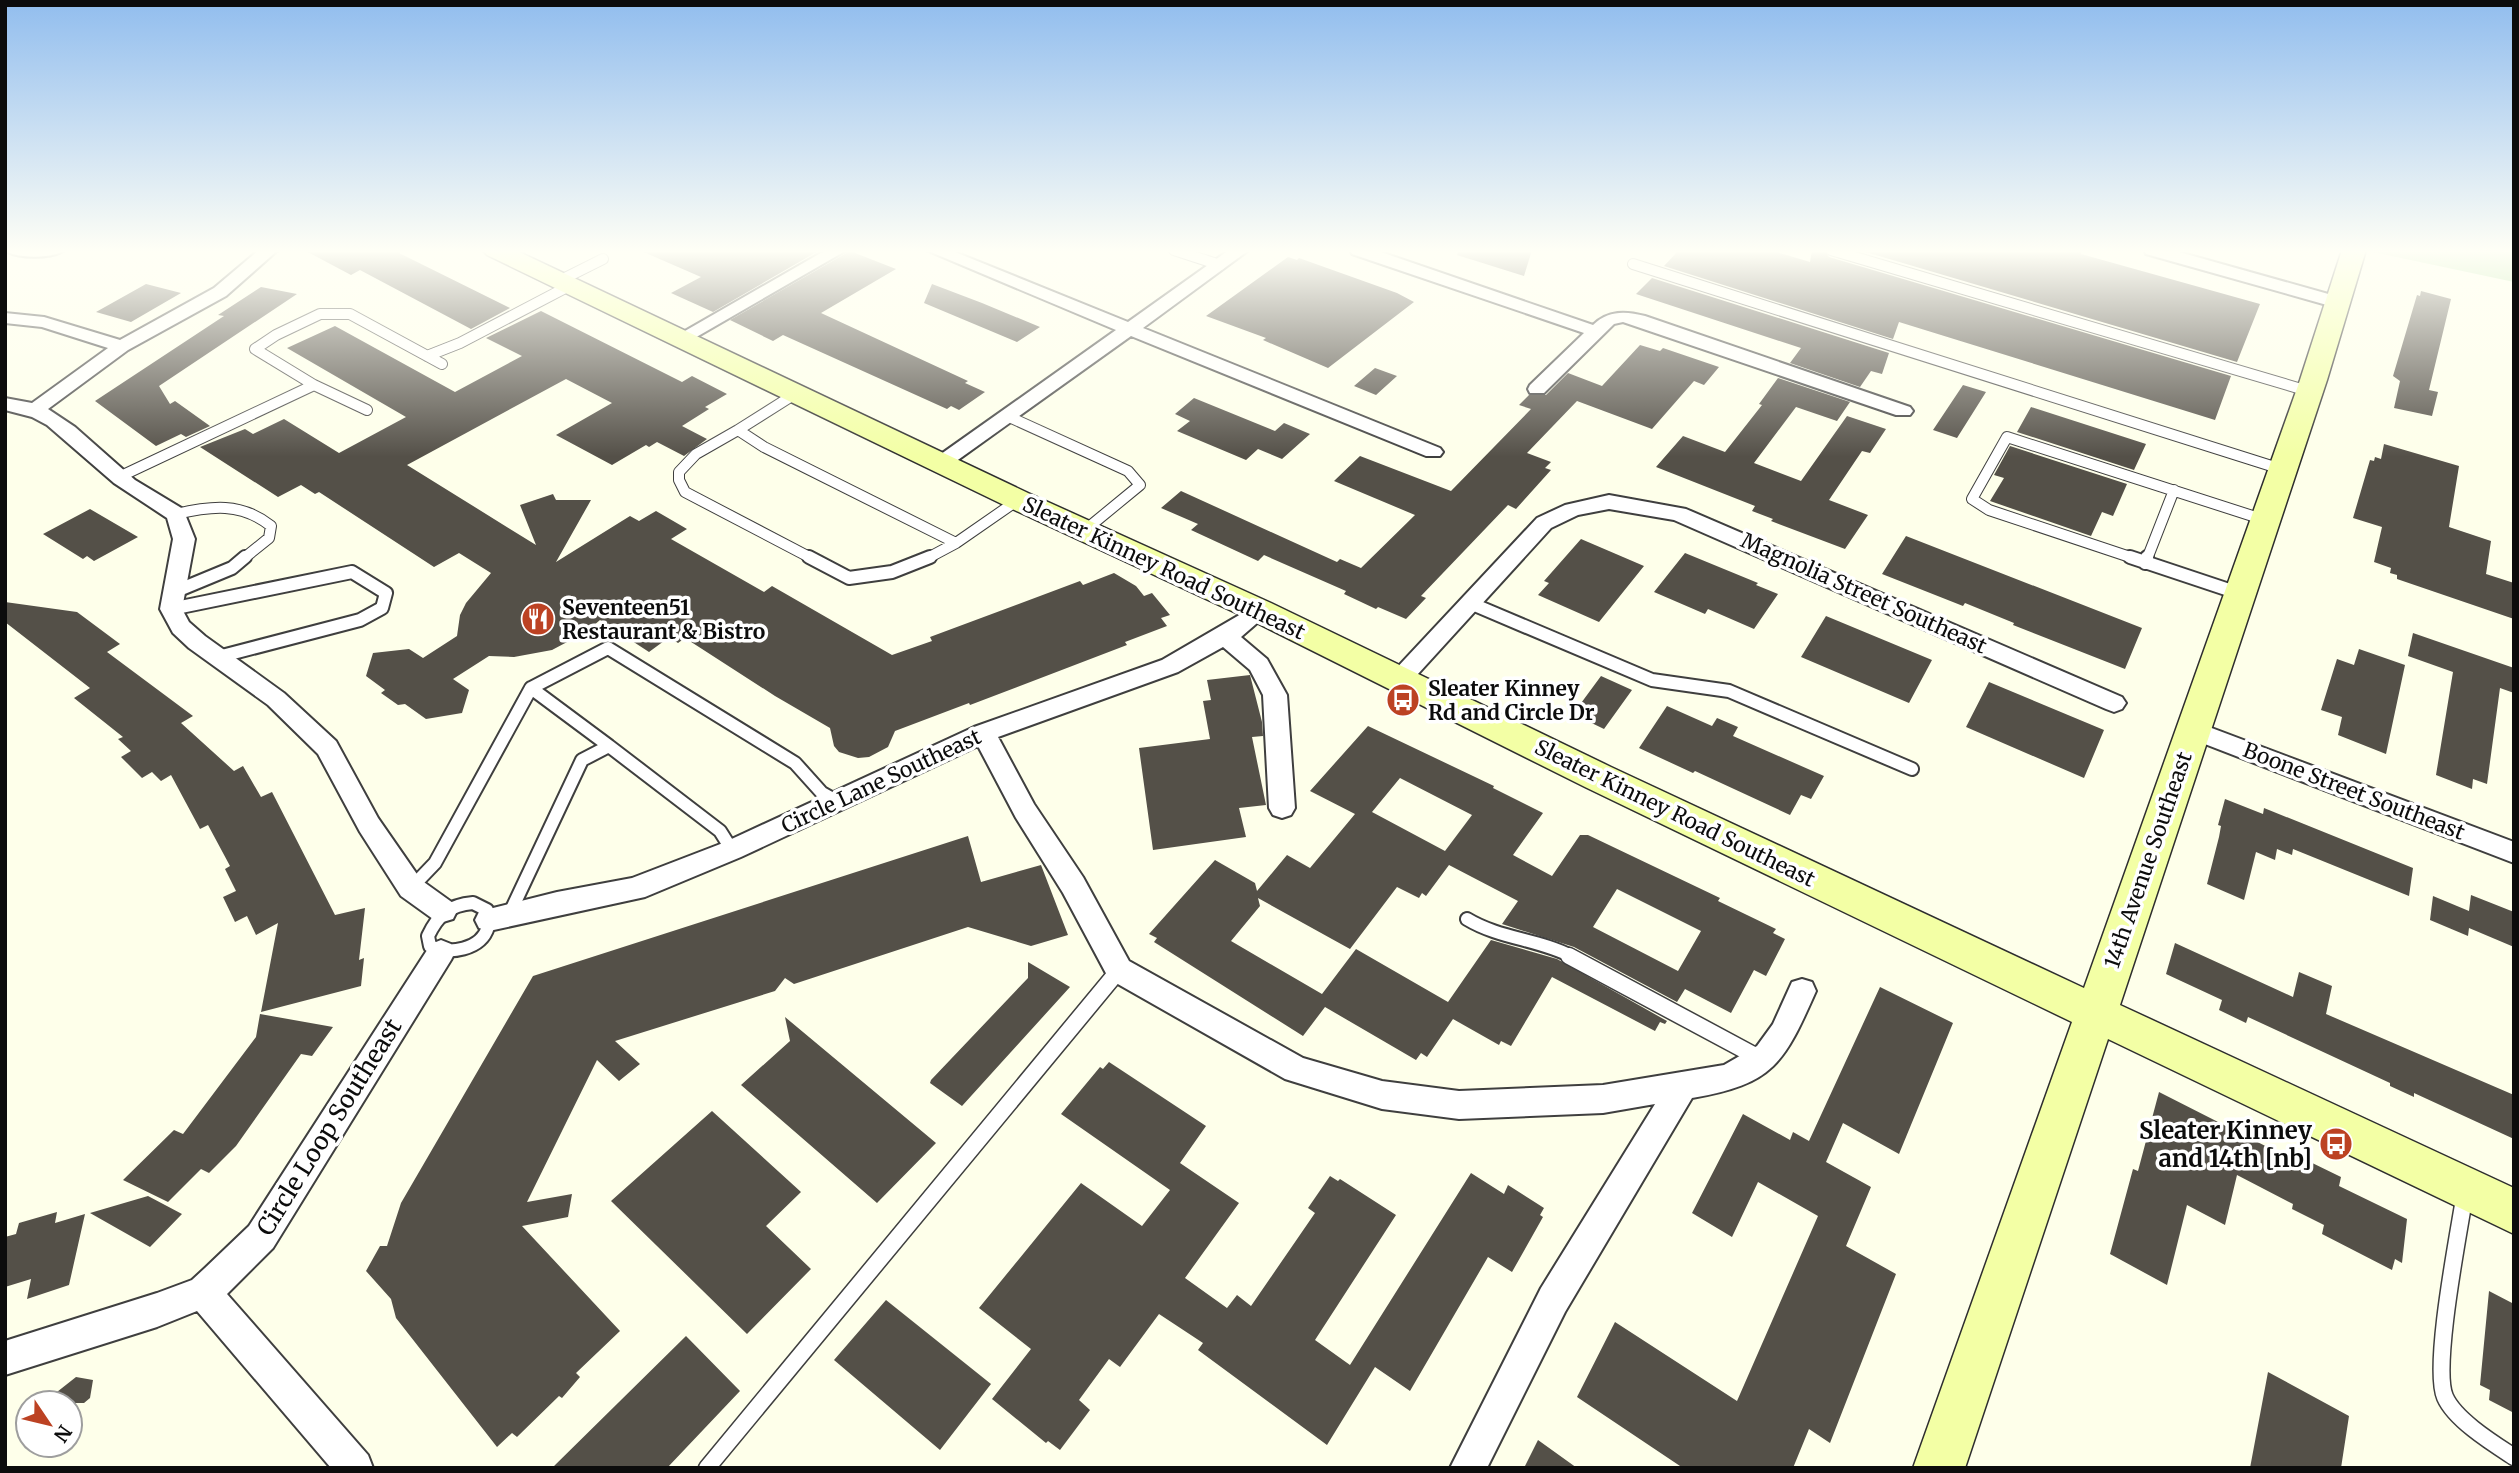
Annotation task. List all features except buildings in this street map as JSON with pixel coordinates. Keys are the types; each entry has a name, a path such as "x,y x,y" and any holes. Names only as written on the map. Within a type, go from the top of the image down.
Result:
{"street":[{"path":"12,319 44,322 122,346"},
{"path":"36,409 122,346 171,319"},
{"name":"Sleater Kinney Road Southeast","path":"638,319 1018,500 1260,611 1399,680 2514,1212"},
{"path":"680,339 717,319"},
{"path":"1099,319 1433,452"},
{"path":"941,463 1145,319"},
{"path":"1558,319 1594,331"},
{"path":"1537,389 1594,331 1608,320 1614,319"},
{"path":"1632,319 1903,411"},
{"name":"14th Avenue Southeast","path":"1939,1468 2334,319"},
{"path":"5,404 36,409 76,437 139,493 176,514 184,539 173,601 181,626 276,699 327,748 369,825 411,888 443,911"},
{"name":"Magnolia Street Southeast","path":"1470,603 1544,523 1572,510 1609,502 1679,514 2114,703"},
{"path":"1399,680 1470,603"},
{"name":"Circle Lane Southeast","path":"498,917 635,889 732,850 983,733 1170,666 1224,636 1260,611"},
{"path":"1224,636 1259,665 1275,695 1282,808"},
{"name":"Boone Street Southeast","path":"2193,730 2514,853"},
{"path":"983,733 1025,811 1073,885 1119,970 1296,1069 1382,1095 1459,1105 1603,1099 1729,1078 1767,1055 1783,1033 1802,991"},
{"name":"Circle Loop Southeast","path":"5,1358 157,1310 203,1292 261,1237 441,952"},
{"path":"1468,1468 1553,1300 1683,1086"},
{"path":"203,1292 346,1465"}],"lane":[{"path":"310,319 276,335 255,349 314,385 367,410"},
{"path":"359,319 442,364"},
{"path":"427,356 460,343 502,319"},
{"path":"1806,319 2281,469"},
{"path":"2064,319 2308,391"},
{"path":"119,477 314,385"},
{"path":"795,394 686,461 679,471 678,481 685,492 849,578 875,577 927,561 1018,500"},
{"path":"1007,416 1128,471 1136,478 1140,485 1084,531"},
{"path":"738,430 764,447 956,543"},
{"path":"2241,594 1989,510 1972,499 2007,437 2265,520"},
{"path":"2145,562 2174,490"},
{"path":"173,601 232,568 269,538 271,526 260,516 232,505 209,506 176,514"},
{"path":"173,601 352,572 386,593 382,608 360,620 218,657"},
{"path":"1470,603 1652,680 1729,691 1912,769"},
{"path":"411,888 435,863 531,688 608,648 795,763 822,793 838,802"},
{"path":"531,688 720,831 732,850"},
{"path":"498,917 473,903 443,911 427,932 426,939 431,947 441,952 461,950 471,945 485,931 498,917 582,760 609,746"},
{"path":"1467,919 1481,929 1516,941 1539,942 1555,948 1761,1059"},
{"path":"707,1468 1119,970"},
{"path":"2466,1189 2441,1356 2445,1397 2475,1432 2514,1457"}],"place":[{"name":"Seventeen51 Restaurant & Bistro","path":"538,619"},
{"name":"Sleater Kinney Rd and Circle Dr","path":"1403,700"},
{"name":"Sleater Kinney and 14th [nb]","path":"2336,1144"}]}
